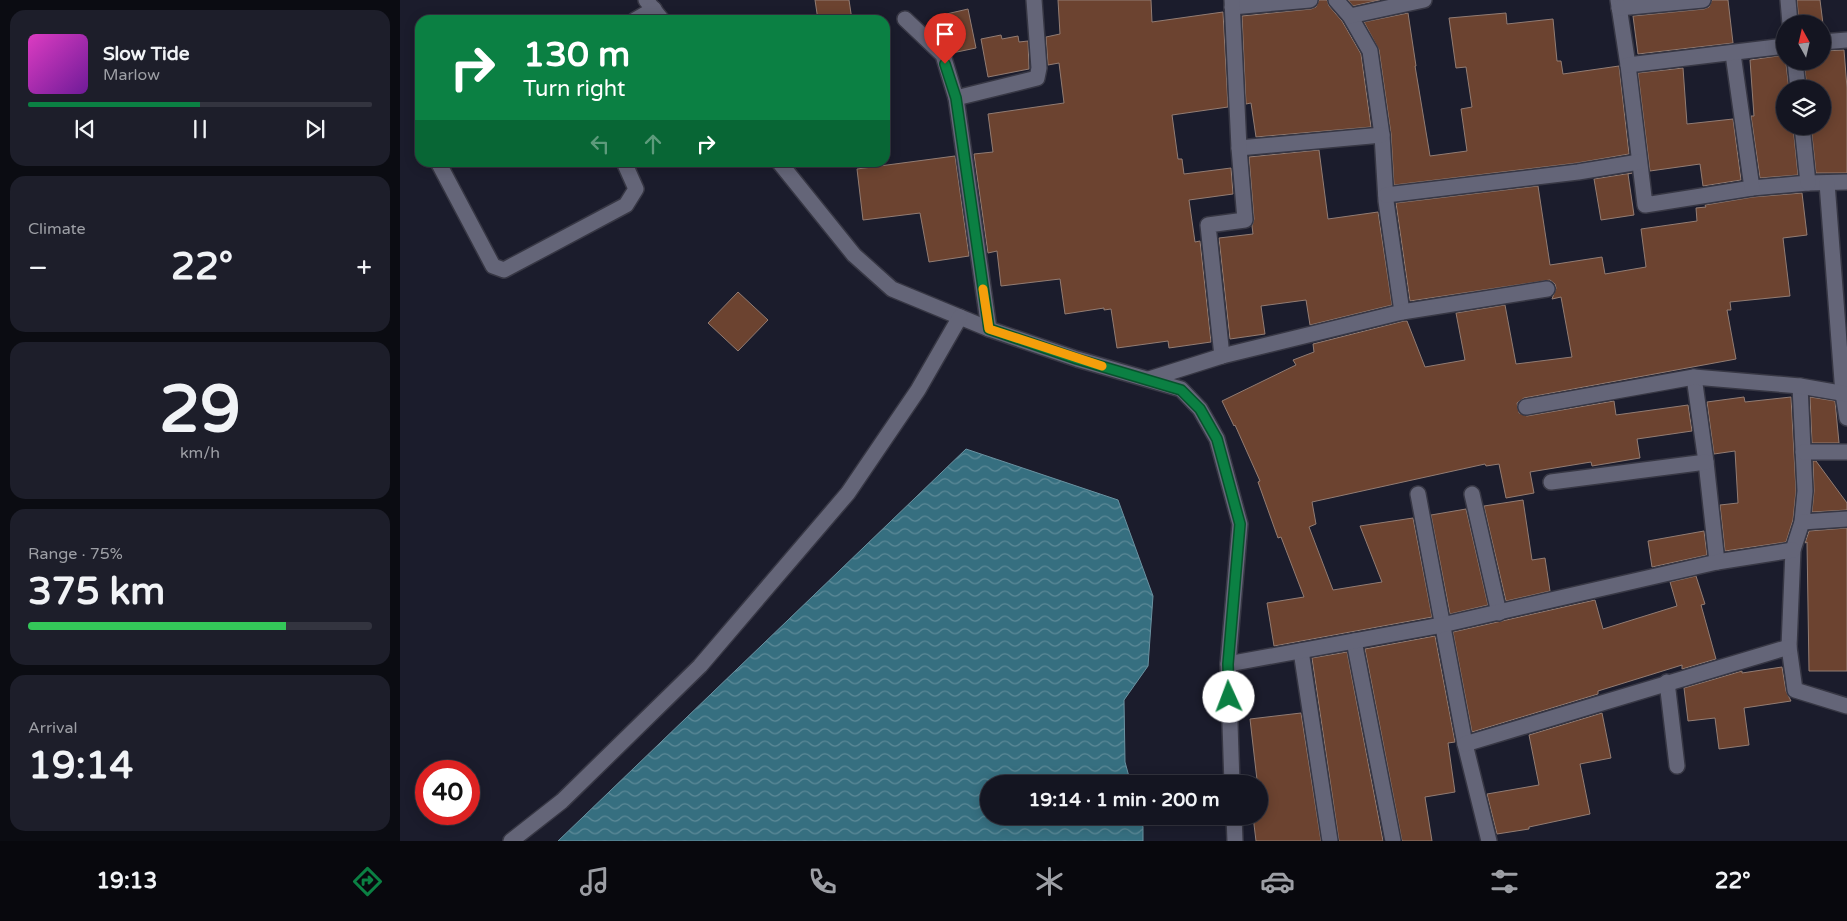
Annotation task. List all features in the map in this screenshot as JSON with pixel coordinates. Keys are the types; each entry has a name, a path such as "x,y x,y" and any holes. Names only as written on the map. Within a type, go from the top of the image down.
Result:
{"street":[{"path":"956,98 1037,78 1039,68 1034,0"},
{"path":"1222,356 1208,225 1245,220 1239,148 1232,3 1310,0"},
{"path":"1336,0 1350,16 1370,50 1382,135 1386,195 1402,312"},
{"path":"1350,16 1424,0"},
{"path":"1703,0 1619,4 1644,205 1752,188 1847,182"},
{"path":"1788,0 1789,15"},
{"path":"905,18 943,55 956,98 989,329"},
{"path":"1831,41 1847,40"},
{"path":"1628,65 1776,47"},
{"path":"1733,54 1752,188"},
{"path":"1239,148 1382,135"},
{"path":"1803,135 1808,183"},
{"path":"1386,195 1578,172 1639,162"},
{"path":"441,167 493,266 504,270 626,205 636,189 626,167"},
{"path":"783,167 854,255 892,289 989,329 1077,359 1181,390 1200,409 1217,439 1240,524 1228,664 1232,775"},
{"path":"1827,183 1847,418"},
{"path":"1149,379 1222,356 1402,312 1547,289"},
{"path":"512,841 562,801 700,666 848,493 918,390 960,317"},
{"path":"1526,407 1694,377 1800,386 1845,394"},
{"path":"1694,377 1717,562"},
{"path":"1800,386 1805,491 1802,522 1793,550 1789,647 1795,690 1847,706"},
{"path":"1803,452 1847,452"},
{"path":"1551,482 1706,462"},
{"path":"1418,494 1465,744 1489,841"},
{"path":"1472,494 1499,613"},
{"path":"1802,522 1847,520"},
{"path":"1228,664 1442,625 1717,562 1793,550"},
{"path":"1354,641 1393,841"},
{"path":"1465,744 1789,647"},
{"path":"1301,651 1330,841"},
{"path":"1667,682 1677,766"},
{"path":"1234,825 1235,841"}],"water":[{"path":"966,449 1118,500 1153,596 1148,666 1124,700 1125,762 1129,775 980,775 980,825 1142,825 1143,841 558,841"}],"building":[{"path":"815,0 849,0 851,15 817,15"},
{"path":"1058,0 1151,0 1152,22 1223,12 1228,107 1172,115 1178,159 1182,159 1184,174 1231,168 1233,194 1189,200 1195,242 1200,241 1211,342 1169,348 1168,341 1117,348 1111,309 1104,310 1104,308 1065,314 1060,279 1001,286 997,251 988,253 974,154 993,152 988,114 1064,103 1059,63 1048,65 1046,37 1060,34"},
{"path":"1319,0 1327,0 1329,6 1342,21 1361,54 1371,127 1256,137 1251,103 1246,104 1242,16 1311,9 1316,7"},
{"path":"1348,0 1380,0 1353,6"},
{"path":"1712,0 1728,0 1733,43 1638,54 1633,16 1704,9 1709,7"},
{"path":"1797,0 1820,0 1822,15 1798,15"},
{"path":"968,9 976,48 952,53 948,47 942,15"},
{"path":"1408,13 1430,156 1467,151 1461,109 1472,107 1466,67 1456,68 1449,18 1506,13 1507,24 1553,19 1557,61 1561,61 1563,74 1619,66 1629,154 1577,163 1394,185 1391,134 1379,50 1364,22"},
{"path":"1001,35 1002,39 1018,36 1019,42 1028,41 1029,69 988,77 981,39"},
{"path":"1844,50 1847,88 1847,173 1816,173 1812,135 1831,135 1831,80 1806,80 1805,70 1831,70 1831,51"},
{"path":"1776,56 1776,70 1787,70 1788,80 1776,80 1776,135 1794,135 1798,175 1760,178 1751,116 1754,116 1750,60"},
{"path":"1683,68 1687,124 1733,119 1741,180 1703,186 1700,164 1650,171 1638,73"},
{"path":"1319,150 1328,219 1378,212 1392,305 1310,325 1306,300 1261,306 1265,334 1230,339 1219,238 1253,234 1252,226 1254,219 1249,157"},
{"path":"955,156 969,256 929,262 920,213 863,220 857,169 890,167 890,165"},
{"path":"1632,173 1628,174 1634,215 1601,220 1594,179"},
{"path":"1538,186 1550,265 1602,257 1605,274 1646,267 1641,229 1697,221 1696,208 1706,207 1705,205 1753,197 1802,193 1807,235 1783,238 1790,296 1730,302 1731,310 1727,310 1736,359 1524,398 1517,403 1519,413 1527,416 1614,401 1616,415 1688,405 1692,431 1637,439 1640,458 1592,466 1591,462 1530,472 1534,493 1506,498 1499,464 1486,466 1485,464 1312,502 1316,524 1309,527 1333,590 1382,582 1360,526 1413,518 1432,617 1274,646 1267,603 1304,597 1281,537 1278,538 1258,482 1260,481 1222,401 1296,365 1293,360 1314,352 1313,344 1404,321 1407,321 1425,367 1465,360 1456,313 1505,305 1516,364 1572,357 1561,297 1552,299 1556,288 1555,284 1550,280 1410,301 1396,203"},
{"path":"738,292 768,320 738,351 708,323"},
{"path":"1744,397 1745,402 1791,397 1796,491 1793,520 1786,542 1725,551 1720,505 1738,503 1735,451 1714,454 1707,402"},
{"path":"1810,397 1835,401 1839,443 1812,443"},
{"path":"1813,461 1816,461 1847,503 1847,510 1812,512 1814,491"},
{"path":"1523,500 1532,560 1545,558 1550,591 1506,601 1484,506"},
{"path":"1466,509 1488,605 1450,614 1431,515"},
{"path":"1847,528 1847,671 1809,671 1807,542 1805,543 1809,531"},
{"path":"1704,531 1707,555 1652,567 1648,541"},
{"path":"1696,576 1705,604 1701,605 1716,659 1682,669 1682,665 1598,691 1598,694 1472,732 1453,632 1595,600 1603,629 1677,606 1670,582"},
{"path":"1435,636 1455,742 1448,743 1455,792 1425,797 1432,841 1402,841 1365,649"},
{"path":"1347,652 1383,841 1339,841 1312,658"},
{"path":"1782,667 1786,691 1791,701 1744,708 1749,745 1719,749 1715,718 1688,721 1684,688 1742,671 1742,673"},
{"path":"1301,713 1321,841 1256,841 1254,825 1268,825 1268,775 1256,775 1250,719"},
{"path":"1602,713 1611,758 1580,764 1590,814 1529,827 1529,829 1497,834 1487,794 1539,785 1529,735"}],"slow traffic":[{"path":"983,289 989,329 1102,366"}],"route":[{"path":"945,64 956,98 989,329 1077,359 1181,390 1200,409 1217,439 1240,524 1228,664 1229,697"}]}
